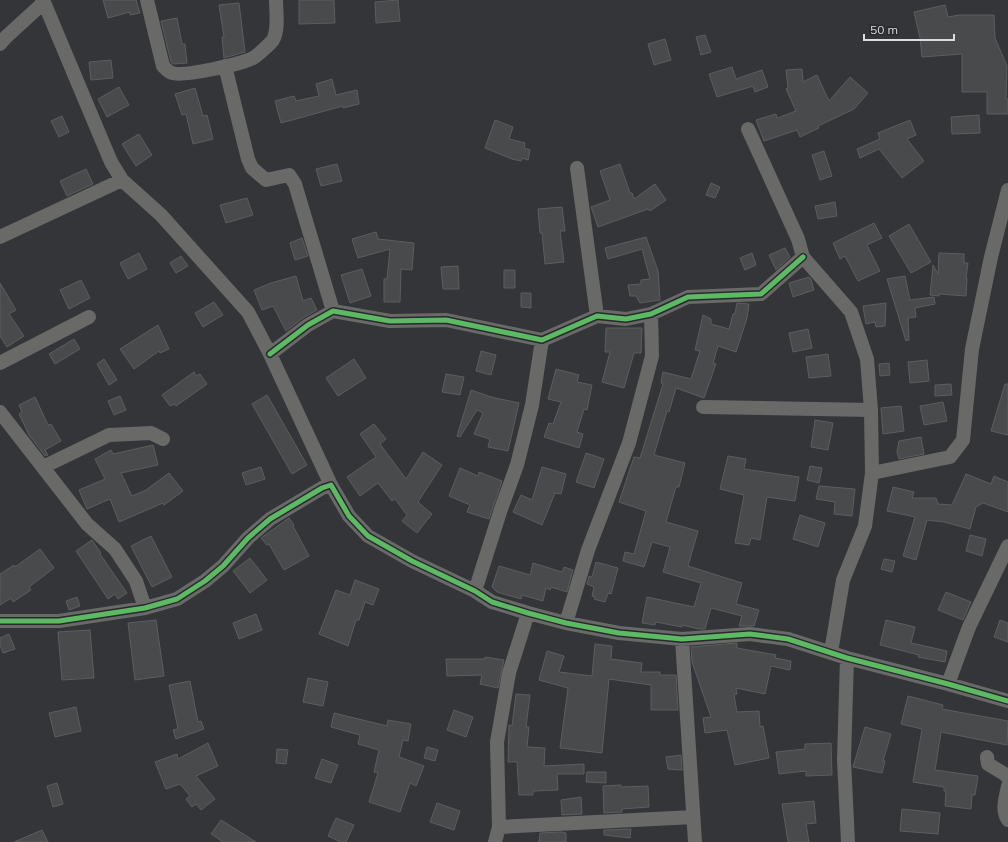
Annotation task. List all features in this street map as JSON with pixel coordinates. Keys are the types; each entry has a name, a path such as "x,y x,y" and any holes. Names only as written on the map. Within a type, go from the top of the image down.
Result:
{"street":[{"path":"0,44 42,4 42,0"},
{"path":"42,0 111,162 122,180 161,215 248,312 270,354 331,485 350,516 368,536 412,561 492,602 566,623 619,633 682,639 750,634 788,639 847,658 1008,701"},
{"path":"147,0 162,66 173,74 183,74 225,66 253,58 273,40 276,28 276,0"},
{"path":"225,66 248,159 252,168 266,180 289,175 295,184 333,311"},
{"path":"748,129 798,239 803,257 851,312 867,359 871,410 872,472 865,526 843,580 831,652"},
{"path":"577,168 597,316"},
{"path":"0,237 122,180"},
{"path":"872,472 950,457 963,440 972,349 991,257 1008,190"},
{"path":"270,354 308,325 333,311 390,321 446,320 542,340 597,316 626,319 652,314 688,297 761,294 803,257"},
{"path":"566,623 588,550 629,443 652,356 652,314"},
{"path":"0,363 89,317"},
{"path":"475,592 501,509 517,465 532,405 542,340"},
{"path":"703,407 871,410"},
{"path":"0,412 87,524 115,550 136,582 145,608"},
{"path":"43,467 109,435 151,433 163,439"},
{"path":"0,621 59,621 145,608 177,599 205,581 222,566 248,538 270,519 322,488 331,485"},
{"path":"948,684 969,627 1008,546"},
{"path":"495,842 499,827 497,742 509,673 528,613"},
{"path":"682,639 695,842"},
{"path":"847,658 844,760 848,842"},
{"path":"987,757 988,764 1006,775 1008,778"},
{"path":"1008,786 1004,815 1008,820"},
{"path":"499,827 693,817"}],"building":[{"path":"103,0 136,0 140,13 130,15 130,12 108,18"},
{"path":"299,0 334,0 335,23 299,24"},
{"path":"398,0 400,21 376,23 375,2"},
{"path":"239,3 245,52 224,58 222,37 224,37 219,5"},
{"path":"945,5 948,17 959,15 994,15 995,38 1007,66 1006,99 1008,99 1008,114 987,114 987,92 962,92 962,54 922,57 920,38 914,12"},
{"path":"177,18 182,44 185,44 187,63 173,64 171,62 161,21"},
{"path":"705,35 711,52 701,55 696,37"},
{"path":"665,39 671,60 654,65 648,44"},
{"path":"111,60 113,78 91,80 89,62"},
{"path":"732,67 736,79 762,70 768,87 755,92 753,86 717,97 709,74"},
{"path":"802,69 803,82 817,75 829,101 850,77 868,93 854,109 818,126 819,128 800,137 797,130 764,141 756,120 776,114 777,118 796,111 786,89 788,88 786,70"},
{"path":"332,79 336,95 357,90 359,104 343,108 343,106 281,123 275,101 294,96 296,101 319,96 316,84"},
{"path":"119,87 129,105 107,117 98,99"},
{"path":"195,88 203,116 207,115 213,139 193,144 186,114 182,115 175,94"},
{"path":"979,115 980,133 952,134 951,117"},
{"path":"62,116 69,132 59,137 51,121"},
{"path":"495,120 513,127 509,139 525,143 524,148 530,150 528,160 522,158 521,161 512,159 485,148"},
{"path":"910,120 916,135 907,139 924,161 902,178 879,149 860,158 857,149 880,139 878,133"},
{"path":"139,134 152,155 136,166 122,144"},
{"path":"824,151 832,176 820,180 812,155"},
{"path":"337,164 342,181 321,186 316,169"},
{"path":"620,164 630,193 632,193 634,199 655,184 666,200 650,211 648,209 598,227 591,207 610,200 600,171"},
{"path":"86,169 93,184 67,196 60,181"},
{"path":"711,183 720,187 715,198 706,195"},
{"path":"247,198 253,215 226,223 220,205"},
{"path":"835,202 837,216 818,219 815,206"},
{"path":"562,207 565,231 560,231 564,262 545,264 538,209"},
{"path":"874,223 882,238 867,245 880,271 858,281 845,256 840,259 833,243"},
{"path":"909,224 931,262 911,273 889,236"},
{"path":"376,232 378,239 414,243 412,270 401,269 400,302 384,302 384,279 387,279 390,249 358,258 352,239"},
{"path":"646,237 658,271 660,300 640,303 636,296 630,296 628,285 641,284 641,280 650,279 642,249 608,259 605,248"},
{"path":"302,238 308,256 295,260 290,243"},
{"path":"785,248 790,257 776,270 769,255"},
{"path":"139,253 147,269 128,279 120,263"},
{"path":"752,253 756,265 745,270 740,258"},
{"path":"939,253 964,254 964,263 968,263 966,296 939,294 939,296 930,295 933,265 938,274"},
{"path":"181,256 188,266 176,273 170,263"},
{"path":"458,266 459,289 443,289 441,267"},
{"path":"362,269 371,296 350,303 341,275"},
{"path":"504,270 515,270 515,288 504,288"},
{"path":"296,276 303,301 311,298 317,310 303,318 286,331 273,306 262,310 254,290 271,283"},
{"path":"905,276 910,300 934,297 935,304 915,308 916,317 908,318 909,340 906,341 887,279"},
{"path":"809,277 814,290 793,297 789,283"},
{"path":"81,280 90,298 69,309 60,290"},
{"path":"0,283 16,310 9,314 24,336 7,347 0,336"},
{"path":"521,293 531,293 531,308 521,307"},
{"path":"214,302 223,315 203,327 195,313"},
{"path":"737,303 749,304 747,318 736,352 718,346 713,363 716,364 704,398 676,388 669,412 667,411 654,455 685,463 679,487 676,487 666,522 698,531 688,566 742,583 736,604 759,610 754,626 739,626 742,616 711,608 705,629 682,625 682,627 656,622 655,625 642,623 647,597 694,607 701,583 663,572 670,547 652,542 644,567 623,561 625,552 634,554 646,511 619,502 634,457 640,458 663,384 661,383 663,372 691,379 700,351 695,350 703,315 711,319 711,324 729,329 733,314 735,314"},
{"path":"886,303 885,326 876,327 875,322 866,324 863,306"},
{"path":"158,325 169,349 160,353 159,351 134,369 120,349"},
{"path":"606,328 642,328 641,353 634,353 624,388 602,382 610,352 605,352"},
{"path":"808,329 812,348 793,352 789,333"},
{"path":"74,339 80,349 55,364 49,354"},
{"path":"481,351 496,355 491,375 476,371"},
{"path":"828,354 831,376 809,378 806,357"},
{"path":"104,359 117,380 109,385 97,364"},
{"path":"354,359 366,378 338,396 326,378"},
{"path":"927,360 929,381 910,383 908,362"},
{"path":"889,363 890,375 880,376 879,364"},
{"path":"556,369 579,375 577,382 592,385 587,410 584,409 577,432 583,434 579,448 544,437 549,423 553,424 561,402 548,399"},
{"path":"194,372 196,376 200,374 207,384 176,406 175,404 170,406 162,395"},
{"path":"446,374 464,377 460,395 442,392"},
{"path":"951,384 952,395 935,396 935,385"},
{"path":"1005,384 1008,384 1008,435 991,431"},
{"path":"471,390 491,397 519,403 508,451 488,447 490,439 474,434 483,413 477,410 460,437 457,436"},
{"path":"267,395 307,465 292,474 252,404"},
{"path":"120,396 126,410 114,415 108,401"},
{"path":"35,397 48,425 51,424 61,441 45,450 48,455 45,456 29,435 19,414 22,412 19,405"},
{"path":"943,402 947,421 924,425 920,406"},
{"path":"901,406 904,431 883,434 881,408"},
{"path":"815,420 833,423 828,450 811,447"},
{"path":"374,424 386,439 380,444 406,479 423,452 442,465 418,502 432,514 417,533 402,521 407,515 395,499 392,501 378,483 360,496 347,477 376,457 360,434"},
{"path":"921,437 924,454 899,459 897,452 899,441"},
{"path":"153,445 158,465 121,473 132,496 146,490 169,473 183,491 164,505 163,503 119,522 110,499 87,509 79,490 105,479 95,459 111,450 113,454"},
{"path":"586,453 604,459 594,488 576,482"},
{"path":"728,456 746,459 744,469 799,477 795,501 767,497 760,540 751,538 749,545 735,543 744,495 720,489"},
{"path":"810,466 822,468 819,483 807,480"},
{"path":"261,467 265,479 246,485 242,473"},
{"path":"542,467 566,474 561,494 555,493 542,525 513,512 521,495 532,500"},
{"path":"460,468 478,476 479,472 502,481 489,519 467,512 470,505 449,496"},
{"path":"966,474 991,484 994,476 1008,482 1008,512 983,503 976,507 970,529 944,522 927,520 916,560 903,556 915,517 887,511 893,487 914,492 912,498 936,498 938,504 952,505"},
{"path":"819,486 855,489 852,516 834,514 835,502 816,499"},
{"path":"800,515 825,523 818,547 793,539"},
{"path":"289,518 309,556 284,570 269,544 267,545 261,538"},
{"path":"970,535 986,539 982,556 966,551"},
{"path":"151,536 172,577 152,587 131,546"},
{"path":"92,540 127,593 118,599 115,594 108,599 76,551"},
{"path":"40,549 54,568 29,587 31,590 13,602 11,598 0,605 0,574 14,565 15,567"},
{"path":"250,558 267,580 250,593 233,571"},
{"path":"884,559 895,561 892,572 881,569"},
{"path":"596,562 618,568 611,594 608,593 605,602 594,599 595,597 592,596 594,587 587,584 589,576 592,577"},
{"path":"533,563 562,572 564,567 573,570 567,592 551,587 550,590 546,588 543,601 522,595 521,599 497,592 492,587 499,566 530,575"},
{"path":"355,580 379,589 373,605 365,602 359,620 356,620 348,646 319,634 336,590 350,595"},
{"path":"946,592 971,602 963,620 938,610"},
{"path":"77,597 80,606 69,610 66,601"},
{"path":"256,614 262,630 239,639 233,623"},
{"path":"156,620 164,676 135,680 128,623"},
{"path":"886,620 915,627 911,643 947,651 945,662 918,657 919,655 880,645"},
{"path":"1000,620 1008,623 1008,642 994,637"},
{"path":"90,630 94,678 62,680 58,632"},
{"path":"9,634 15,649 3,653 0,645 0,638"},
{"path":"737,643 737,648 776,655 775,658 791,661 790,670 771,666 765,694 736,688 737,694 734,695 737,712 759,711 760,727 763,726 769,758 735,765 727,730 705,733 703,718 711,717 692,662 691,647"},
{"path":"595,644 612,646 611,659 642,663 641,672 660,672 660,675 676,675 678,710 651,710 651,685 609,679 602,753 560,748 568,688 539,680 547,651 564,656 559,672 592,676"},
{"path":"485,657 504,660 498,688 480,684 482,675 447,676 446,659 485,659"},
{"path":"308,678 328,682 323,706 303,702"},
{"path":"190,681 198,722 201,721 204,729 176,739 173,730 178,729 169,685"},
{"path":"516,694 530,695 526,727 529,727 527,747 545,748 544,766 584,764 584,774 557,774 558,790 533,791 533,795 519,795 517,762 508,762 509,725 512,726"},
{"path":"908,696 943,705 942,709 1008,721 1007,745 941,732 935,770 978,776 975,795 972,795 971,809 945,806 946,791 944,791 944,787 913,782 922,729 901,724"},
{"path":"76,707 81,731 55,737 49,713"},
{"path":"454,710 473,717 466,737 447,730"},
{"path":"334,713 387,726 388,720 411,724 408,741 403,740 399,757 424,766 416,786 410,783 400,812 369,802 378,773 374,772 379,750 358,744 360,735 331,727"},
{"path":"865,727 891,734 883,761 885,761 882,773 853,767"},
{"path":"208,743 218,766 196,776 215,799 201,810 196,804 192,807 186,799 190,796 180,784 166,789 155,762 177,754 178,759"},
{"path":"831,743 832,775 806,776 806,771 779,774 776,752 805,749 805,744"},
{"path":"427,747 438,750 435,761 424,758"},
{"path":"277,749 288,750 286,764 276,763"},
{"path":"681,755 682,770 668,769 666,757"},
{"path":"322,759 338,765 331,783 315,778"},
{"path":"587,772 606,772 606,783 586,782"},
{"path":"57,783 63,804 53,807 47,786"},
{"path":"621,785 621,787 648,786 649,807 622,809 622,812 604,813 603,786"},
{"path":"581,797 582,814 562,815 561,800"},
{"path":"814,801 816,823 806,824 809,842 788,842 782,804"},
{"path":"437,803 460,811 454,830 430,822"},
{"path":"902,809 940,813 938,834 900,831"},
{"path":"336,818 354,825 346,842 341,842 328,836"},
{"path":"221,820 256,842 223,842 211,834"},
{"path":"631,829 630,838 604,835 604,830"},
{"path":"42,830 48,842 14,842"},
{"path":"540,833 566,833 566,842 539,842"}],"cycle path":[{"path":"270,354 308,325 333,311 390,321 446,320 542,340 597,316 626,319 651,314 688,297 761,294 803,257"},
{"path":"0,621 59,621 145,608 177,599 205,581 223,566 248,538 270,519 322,488 331,485 349,516 368,536 412,561 475,591 492,602 566,623 619,633 682,639 750,634 788,639 847,658 1008,701"}]}
